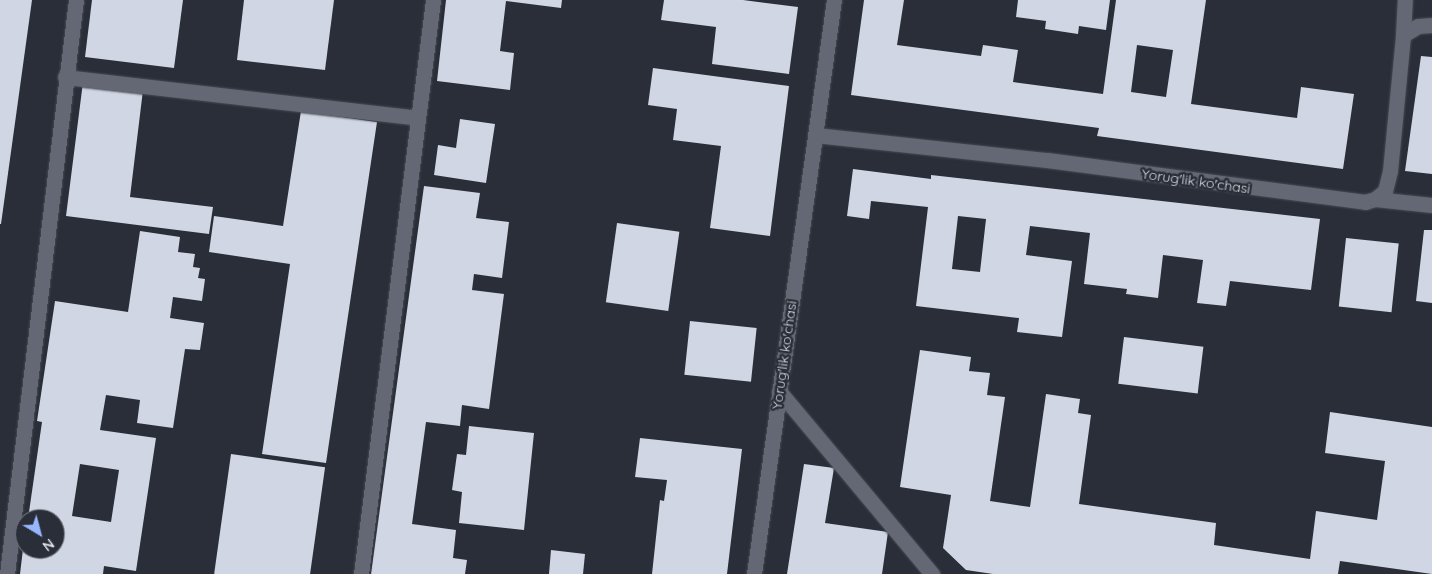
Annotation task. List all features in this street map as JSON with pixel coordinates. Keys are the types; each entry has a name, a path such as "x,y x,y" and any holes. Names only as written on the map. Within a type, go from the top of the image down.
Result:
{"street":[{"path":"7,574 65,77 76,0"},
{"path":"361,574 434,0"},
{"name":"Yorug'lik ko'chasi","path":"754,574 834,0"},
{"path":"1375,200 1385,191 1390,171 1405,0"},
{"path":"1403,35 1418,26 1432,25"},
{"path":"65,77 418,118"},
{"name":"Yorug'lik ko'chasi","path":"816,135 1047,160 1346,201 1375,200 1432,206"},
{"path":"779,391 932,574"}],"building":[{"path":"0,0 32,0 1,224 0,224"},
{"path":"92,0 183,0 174,68 85,57"},
{"path":"244,0 334,0 325,70 237,60"},
{"path":"446,0 562,0 561,8 506,1 500,51 514,53 510,90 437,81"},
{"path":"664,0 743,0 798,7 789,74 712,64 716,27 661,20"},
{"path":"864,0 904,0 897,45 981,56 983,45 1018,50 1013,82 1103,94 1116,0 1206,0 1191,104 1297,118 1301,87 1354,94 1343,169 1097,136 1099,128 851,95","holes":["1137,45 1173,50 1166,97 1131,92"]},
{"path":"1018,0 1110,0 1106,30 1079,26 1078,34 1045,29 1046,21 1016,17"},
{"path":"1421,56 1432,57 1432,174 1405,171"},
{"path":"653,68 789,86 770,236 710,228 721,146 673,140 677,109 648,105"},
{"path":"83,82 143,90 130,197 213,207 209,234 66,216"},
{"path":"301,111 377,122 326,463 262,454 290,264 209,252 214,216 283,226"},
{"path":"460,119 495,124 486,183 434,175 438,145 456,148"},
{"path":"853,169 931,179 931,175 1320,219 1311,290 1230,281 1226,306 1197,303 1203,260 1163,255 1158,298 1126,294 1127,289 1084,284 1090,233 1030,226 1026,255 1072,261 1062,337 1017,332 1019,318 916,306 928,207 871,201 869,219 847,216","holes":["958,216 986,219 980,272 952,269"]},
{"path":"424,186 480,193 476,218 509,222 502,278 474,274 472,290 504,294 489,409 462,405 460,426 426,422 412,524 456,530 453,558 467,560 465,574 371,574"},
{"path":"617,223 679,232 668,311 606,302"},
{"path":"1424,230 1432,230 1432,303 1416,301"},
{"path":"140,231 180,237 178,252 195,254 193,267 200,268 198,278 205,279 202,301 173,297 170,318 204,323 200,350 185,349 173,428 137,423 140,400 106,395 100,430 156,438 136,571 104,566 103,574 20,574 22,559 65,559 65,509 29,509 42,422 37,421 55,301 128,312","holes":["80,464 119,470 111,522 72,516"]},
{"path":"1346,238 1399,244 1391,312 1339,307"},
{"path":"690,321 757,328 751,382 684,375"},
{"path":"1124,337 1203,347 1198,393 1118,384"},
{"path":"920,350 971,357 969,371 990,373 987,395 1005,397 990,501 1030,507 1046,394 1080,399 1078,413 1091,415 1079,504 1216,523 1214,545 1310,559 1316,511 1377,520 1385,461 1325,453 1330,412 1432,427 1432,574 1340,561 1338,574 993,574 966,570 943,548 951,495 900,487"},
{"path":"469,426 534,433 524,530 459,523 462,492 452,490 457,454 466,455"},
{"path":"640,438 742,449 727,574 652,574 660,500 664,501 667,480 635,477"},
{"path":"231,454 325,467 310,574 214,574"},
{"path":"804,464 834,468 825,523 888,532 882,574 787,574"},
{"path":"551,550 585,554 583,574 549,574"}]}
